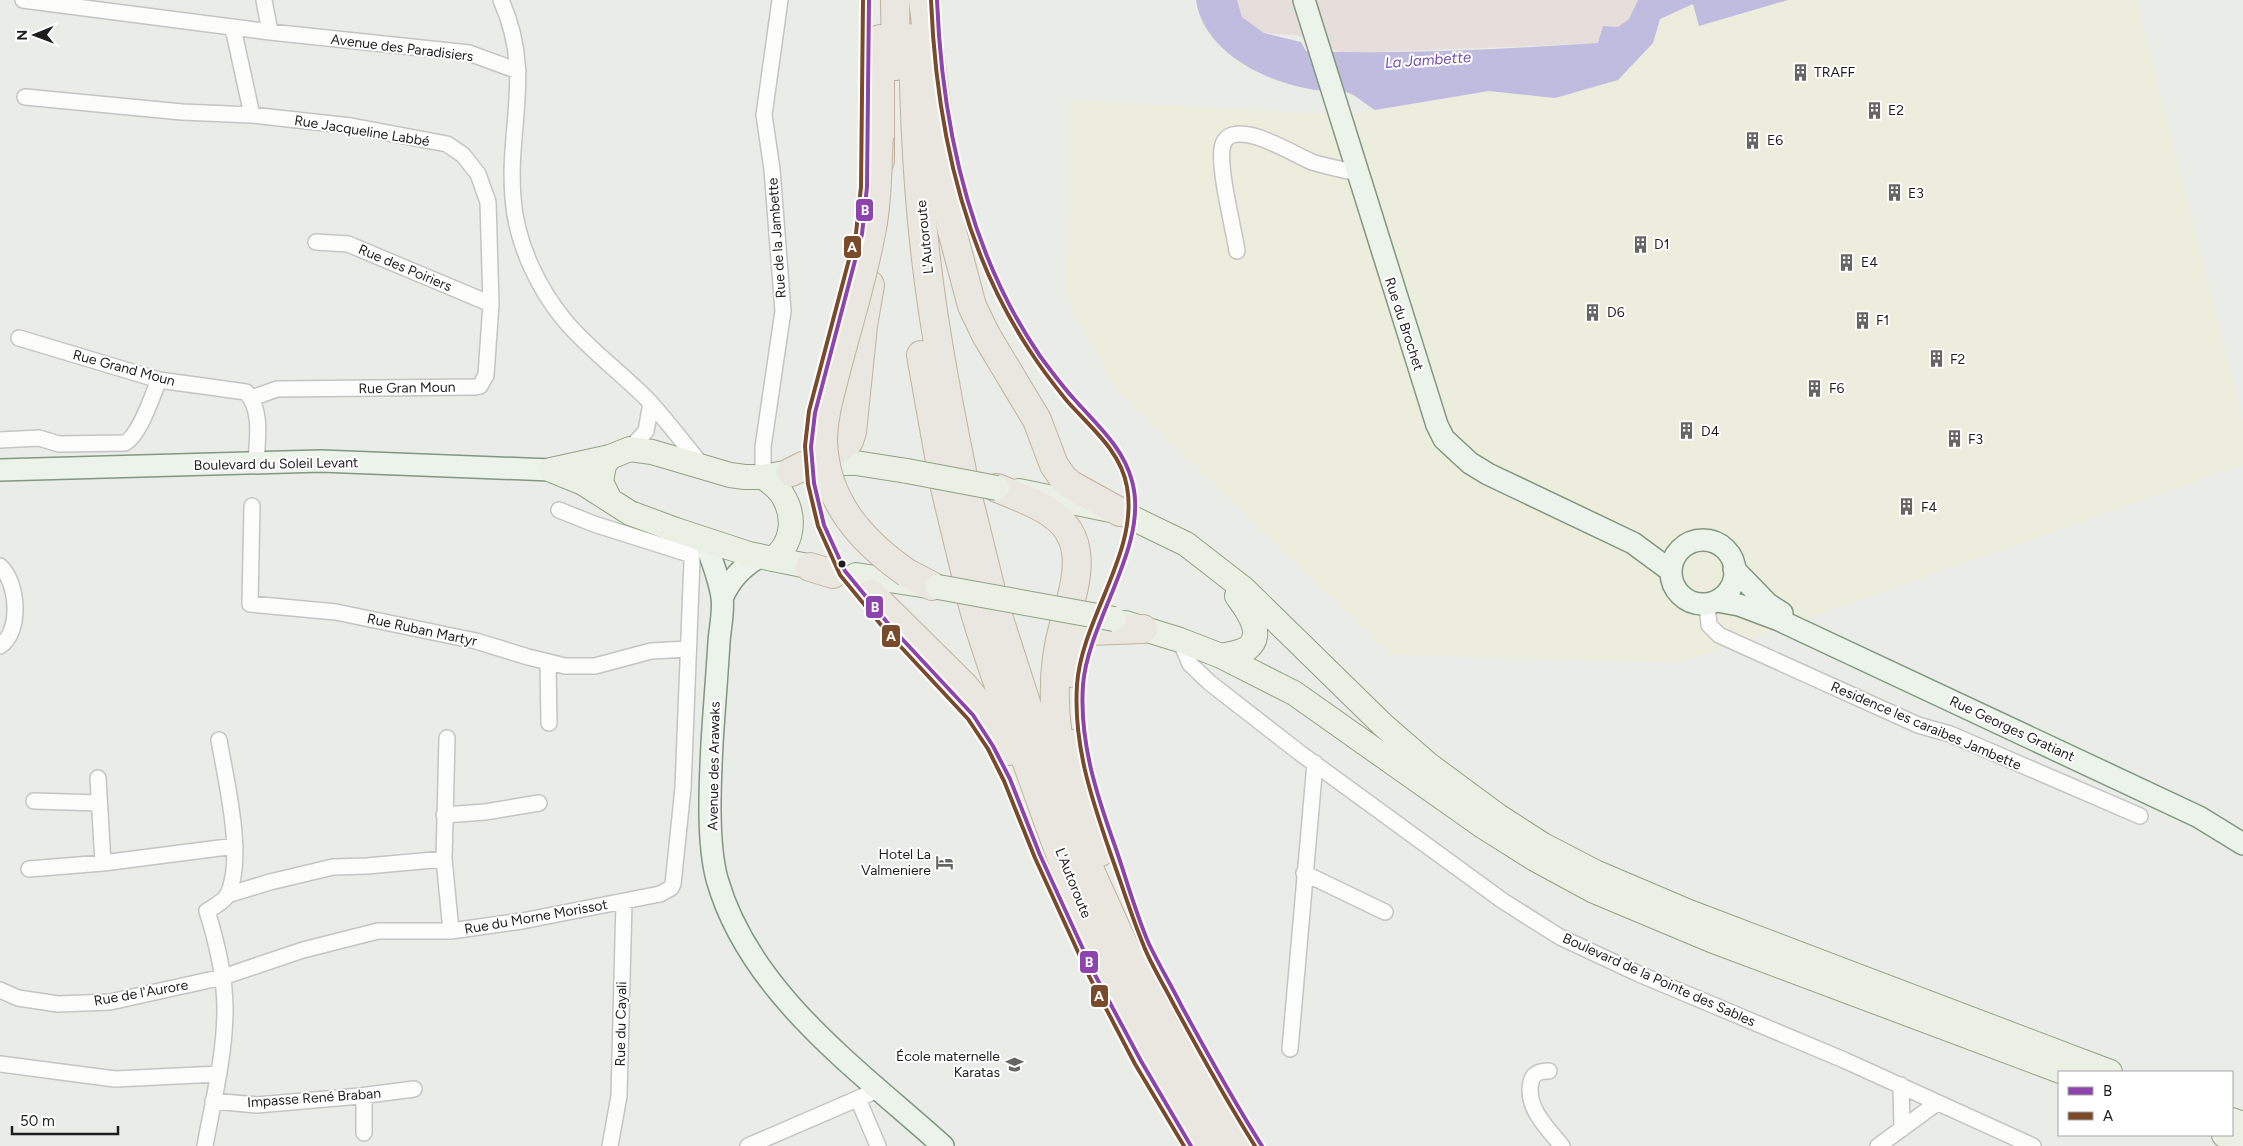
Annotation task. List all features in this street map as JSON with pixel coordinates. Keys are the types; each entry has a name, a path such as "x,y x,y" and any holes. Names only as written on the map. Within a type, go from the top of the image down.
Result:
{"highway":[{"path":"833,458 849,441 852,432 863,326 881,224 879,137 880,0"},
{"name":"L'Autoroute","path":"895,0 899,137 907,241 919,344 981,594 1002,693 1061,857 1084,912 1132,1010 1169,1079 1212,1146"},
{"name":"L'Autoroute","path":"912,0 914,118 925,249 953,480"},
{"path":"923,0 951,228 972,306 986,335 1037,420 1054,465 1063,478 1070,485 1120,512"},
{"path":"879,137 872,227 828,403 823,440 825,460 835,492 857,531 883,557 907,573 935,586"},
{"path":"997,488 1034,503 1059,519 1064,525 1070,534 1077,560 1078,573 1072,596"},
{"path":"840,576 943,664 993,721 1061,857"},
{"name":"L'Autoroute","path":"981,594 1028,708 1092,875 1125,948 1163,1023 1238,1146"},
{"path":"1064,624 1055,681 1058,733 1070,784 1163,1023"},
{"path":"1104,868 1075,759 1070,719 1071,662 1075,646 1083,634 1113,624 1143,629"}],"main road":[{"name":"Rue du Brochet","path":"1304,0 1410,343 1437,425 1444,439 1470,463 1488,474 1633,542 1671,571"},
{"path":"610,500 603,488 601,472 620,453 652,452 730,475 763,477 801,469"},
{"name":"Boulevard du Soleil Levant","path":"0,470 321,461 551,470 620,453"},
{"path":"833,458 1054,497 1120,512 1150,526 1186,544 1244,589 1383,725 1429,765 1498,816 1543,845 1643,894 2107,1071"},
{"name":"Boulevard du Soleil Levant","path":"551,470 582,483 630,513 696,543 840,576 935,586 1035,604 1113,624"},
{"path":"763,477 783,495 790,512 791,526 789,539 784,549 765,558"},
{"path":"1697,541 1714,542 1728,552 1734,569 1780,616 1739,605 1712,602 1696,603 1681,596 1672,581 1673,561 1686,545 1697,541"},
{"name":"Rue du Brochet","path":"1633,542 1686,545"},
{"name":"Avenue des Arawaks","path":"696,543 722,598"},
{"name":"Avenue des Arawaks","path":"765,558 745,566 730,581 722,598 711,768 712,839 717,878 741,937 760,968 784,998 809,1026 943,1146"},
{"path":"1205,558 1246,608 1254,623 1253,640 1248,648 1221,656"},
{"path":"1712,602 1731,588 1734,569"},
{"name":"Rue Georges Gratiant","path":"1780,616 2202,812 2243,837"},
{"name":"Rue Georges Gratiant","path":"1780,616 2199,817 2243,844"},
{"path":"1143,629 1180,640 1221,656 1294,693 1481,825 1535,859 1594,891 1712,940 2059,1071"},
{"path":"2227,1136 2243,1142"}],"street":[{"path":"264,0 270,32"},
{"path":"501,0 516,45 518,71 518,98 512,164 512,198 516,224 532,267 554,307 567,324 651,403 704,467"},
{"name":"Rue de la Jambette","path":"763,477 763,446 783,311 772,169 764,115 780,0"},
{"name":"Avenue des Paradisiers","path":"32,1 233,28 469,53 518,71"},
{"path":"233,28 252,115"},
{"name":"Rue Jacqueline Labbé","path":"25,97 182,112 252,115 351,126 447,144 463,155 478,174 488,202 491,304"},
{"path":"1237,251 1222,166 1224,142 1236,134 1256,135 1314,162 1357,173"},
{"name":"Rue des Poiriers","path":"316,242 348,244 491,304"},
{"name":"Rue Gran Moun","path":"252,398 277,389 480,386 486,375 491,304"},
{"name":"Rue Grand Moun","path":"19,338 159,380 234,388 246,392 252,398"},
{"path":"0,440 39,438 59,444 124,443 137,430 159,380"},
{"path":"252,398 257,410 256,463"},
{"path":"620,453 646,431 651,403"},
{"name":"Rue Ruban Martyr","path":"252,506 250,604 336,612 476,641 548,663 582,667 608,664 651,651 688,649"},
{"path":"559,510 594,524 696,543"},
{"name":"Rue du Morne Morissot","path":"223,977 303,950 378,931 451,931 522,921 624,902 660,894 671,888 681,820 688,649 696,543"},
{"path":"0,566 4,570 13,589 15,613 12,629 0,646"},
{"name":"Residence les caraibes Jambette","path":"1712,602 1709,625 1719,635 1918,725 1950,734 2140,816"},
{"name":"Boulevard de la Pointe des Sables","path":"1180,640 1190,664 1210,683 1315,763 1503,901 1560,937 1639,974 1840,1058 2033,1146"},
{"path":"548,663 549,723"},
{"path":"447,738 444,859 451,931"},
{"path":"219,740 230,806 235,863 228,896"},
{"path":"1290,1049 1315,763"},
{"path":"684,766 711,768"},
{"path":"98,778 103,864"},
{"path":"34,801 99,803"},
{"path":"444,815 485,812 539,803"},
{"path":"29,869 103,864 234,846"},
{"path":"205,1146 219,1074 225,1010 219,949 207,911 228,896 270,882 332,867 444,859"},
{"path":"1304,872 1386,912"},
{"name":"Rue du Cayali","path":"610,1146 620,1096 624,902"},
{"name":"Rue de l'Aurore","path":"0,990 18,998 58,1004 101,1002 223,977"},
{"path":"0,1064 115,1079 219,1074"},
{"path":"1549,1071 1539,1072 1532,1078 1528,1092 1530,1102 1562,1146"},
{"path":"1901,1085 1902,1129"},
{"name":"Impasse René Braban","path":"213,1101 257,1105 364,1096 414,1089"},
{"path":"748,1146 880,1089"},
{"path":"364,1096 364,1134"},
{"path":"858,1099 878,1146"},
{"path":"1878,1146 1937,1103"}],"shaded area":[{"path":"1237,0 1638,0 1629,19 1618,27 1603,27 1599,43 1343,53 1296,35 1264,33 1242,17"},
{"path":"1788,0 2137,0 2243,421 2243,465 1683,662 1391,655 1114,388 1066,298 1067,100 1348,115 1489,91 1555,98 1653,43 1660,19 1693,4 1700,26"}],"water":[{"name":"La Jambette","path":"1196,0 1237,0 1242,17 1264,33 1301,42 1306,51 1416,52 1598,43 1603,26 1618,27 1629,19 1638,0 1788,0 1699,26 1693,4 1660,19 1653,43 1618,80 1555,98 1489,91 1375,110 1349,93 1296,86 1258,72 1240,62 1211,35 1201,19"}],"transit line":[{"name":"A","path":"863,0 861,187 856,233 809,411 805,446 808,484 818,526 840,575 886,631 968,719 988,749 1004,781 1035,858 1089,976 1135,1064 1184,1146"},
{"name":"B","path":"869,0 867,187 862,234 815,413 811,447 814,483 824,525 845,571 891,627 973,715 993,746 1010,779 1040,855 1094,973 1141,1061 1191,1146"},
{"name":"A","path":"931,0 934,46 946,138 956,183 986,270 1006,311 1030,351 1067,401 1095,430 1111,451 1124,474 1127,487 1128,512 1125,536 1118,561 1088,636 1081,660 1077,685 1078,729 1085,772 1104,834 1150,960 1213,1076 1255,1146"},
{"name":"B","path":"937,0 945,94 953,140 963,186 994,274 1015,316 1040,356 1116,447 1132,481 1135,505 1133,531 1126,557 1095,635 1087,660 1083,685 1084,727 1096,789 1149,944 1210,1059 1262,1146"}],"place":[{"name":"TRAFF","path":"1800,72"},
{"name":"E2","path":"1874,110"},
{"name":"E6","path":"1753,140"},
{"name":"E3","path":"1894,193"},
{"name":"D1","path":"1640,244"},
{"name":"E4","path":"1847,262"},
{"name":"D6","path":"1593,312"},
{"name":"F1","path":"1862,320"},
{"name":"F2","path":"1936,359"},
{"name":"F6","path":"1815,388"},
{"name":"D4","path":"1687,431"},
{"name":"F3","path":"1954,439"},
{"name":"F4","path":"1907,507"},
{"name":"Hotel La Valmeniere","path":"945,862"},
{"name":"École maternelle Karatas","path":"1014,1064"}]}
